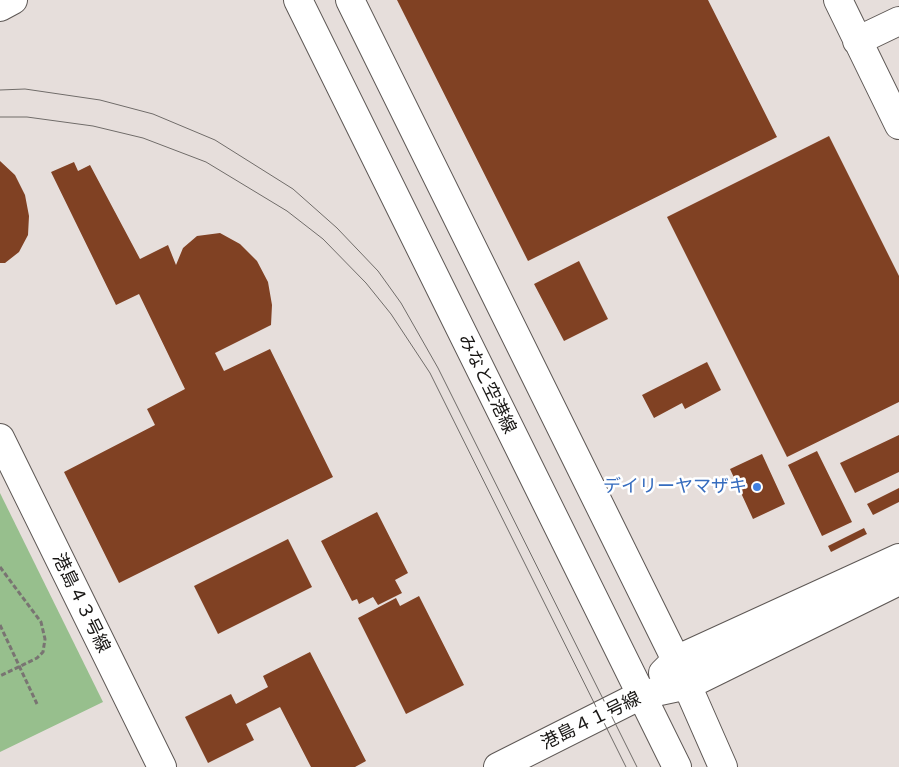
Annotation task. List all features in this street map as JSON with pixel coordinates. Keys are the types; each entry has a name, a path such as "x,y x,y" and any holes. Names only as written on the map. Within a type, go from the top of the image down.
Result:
{"street":[{"path":"0,6 13,0"},
{"name":"みなと空港線","path":"298,0 677,767"},
{"path":"350,0 676,660 723,767"},
{"path":"838,0 899,125"},
{"path":"857,41 899,21"},
{"name":"港島４３号線","path":"0,438 162,767"},
{"path":"641,695 676,660 899,558"},
{"name":"港島４１号線","path":"498,767 641,695 688,685 899,581"},
{"path":"706,725 731,767"}],"path":[{"path":"0,566 44,629 43,652 37,658 0,676"},
{"path":"0,625 37,704"}],"green space":[{"path":"0,493 103,702 0,752"}],"building":[{"path":"397,0 708,0 777,137 528,261"},
{"path":"829,136 899,276 899,402 787,457 667,217"},
{"path":"0,161 15,175 25,195 29,216 28,235 19,252 5,263 0,263"},
{"path":"74,162 78,171 90,165 140,259 168,245 176,265 183,248 197,236 220,233 240,244 257,261 268,282 272,305 271,325 215,353 224,371 270,349 333,477 119,583 64,472 155,425 147,409 185,389 139,294 116,305 51,172"},
{"path":"579,261 608,319 564,341 534,284"},
{"path":"707,362 721,390 685,409 682,403 654,418 642,395"},
{"path":"899,435 899,472 855,493 840,463"},
{"path":"817,451 852,522 822,536 788,465"},
{"name":"デイリーヤマザキ","path":"762,454 785,504 753,519 730,469"},
{"path":"899,488 899,502 873,515 867,504"},
{"path":"377,512 408,573 395,580 402,593 378,605 373,597 359,604 357,599 352,601 321,541"},
{"path":"864,528 867,534 831,552 828,546"},
{"path":"288,539 312,587 218,634 194,586"},
{"path":"419,596 464,685 406,714 358,618 396,598 400,606"},
{"path":"310,652 366,761 355,767 311,767 280,707 246,724 254,740 208,763 185,717 231,694 236,704 268,687 263,676"}],"tram line":[{"path":"0,90 25,89 100,100 153,114 215,140 293,189 337,228 378,271 401,303 438,368 637,767"},
{"path":"0,117 27,117 93,126 143,138 206,162 287,211 323,239 366,283 391,314 430,373 626,767"}],"place":[{"name":"デイリーヤマザキ","path":"757,487"}]}
